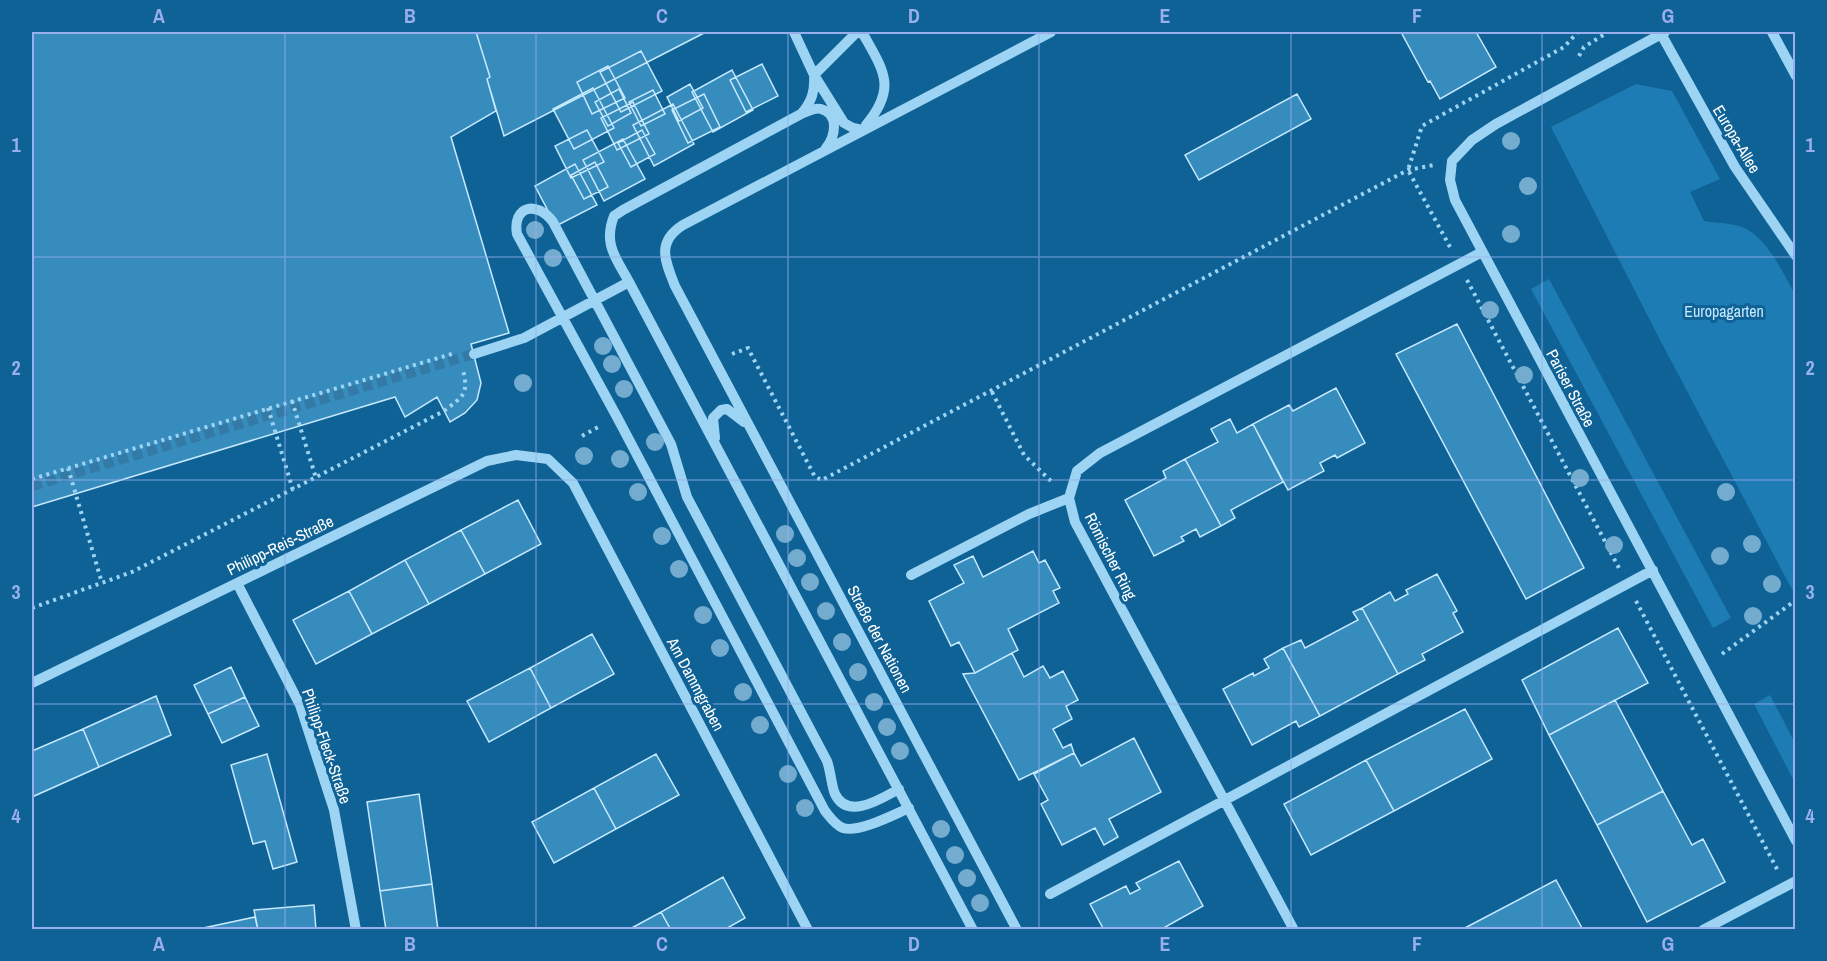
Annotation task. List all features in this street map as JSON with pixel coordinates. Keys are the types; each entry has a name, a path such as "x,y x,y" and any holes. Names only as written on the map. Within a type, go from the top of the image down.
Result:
{"street":[{"path":"794,32 814,75 844,123 861,130 877,112 886,90 881,67 862,32"},
{"path":"801,114 811,103 815,87 814,75 857,32"},
{"name":"Straße der Nationen","path":"1017,930 671,278 665,260 665,248 674,231 683,225 1051,32"},
{"name":"Pariser Straße","path":"1662,32 1496,124 1472,140 1452,161 1450,180 1455,200 1482,252 1796,841"},
{"name":"Europa-Allee","path":"1662,32 1729,158 1796,256"},
{"path":"1772,32 1796,76"},
{"path":"825,149 832,141 835,132 829,114 821,109 801,114 614,216 608,237 611,250 973,930"},
{"path":"899,789 860,807 843,803 836,796 827,761 687,497 671,444 545,212 536,208 527,209 520,214 515,225 517,234 825,811 833,822 843,828 853,828 868,825 909,808"},
{"name":"Römischer Ring","path":"1294,930 1075,522 1069,498 1077,471 1100,453 1482,252"},
{"path":"474,354 525,338 628,282"},
{"path":"717,446 713,418 721,410 727,409 734,412 751,428"},
{"name":"Philipp-Reis-Straße","path":"32,683 487,461 516,455 548,459"},
{"name":"Am Dammgraben","path":"548,459 573,483 808,930"},
{"path":"910,575 1029,514 1069,498"},
{"path":"1050,894 1653,570"},
{"name":"Philipp-Fleck-Straße","path":"237,583 300,705 334,810 356,930"},
{"path":"1703,930 1796,881"}],"path":[{"path":"727,357 748,348 818,480 822,480 1408,170"},
{"path":"32,479 458,351 467,385 462,397 444,411 293,490 132,572 32,608"},
{"path":"992,392 1024,455 1069,498"},
{"path":"292,401 316,478"},
{"path":"268,408 293,490"},
{"path":"582,436 605,424"},
{"path":"68,468 102,583"},
{"path":"1722,654 1796,600"}],"green space":[{"name":"Europagarten","path":"1636,84 1672,91 1720,179 1690,192 1704,221 1738,226 1751,232 1767,247 1795,294 1795,595 1551,127"},
{"path":"1549,279 1731,618 1713,628 1531,289"},
{"path":"1770,695 1795,743 1795,783 1754,704"}],"building":[{"path":"32,32 476,32 490,77 487,79 496,111 451,137 509,333 471,344 481,383 477,400 465,413 450,422 437,397 405,417 395,397 32,507"},
{"path":"476,32 706,32 504,136 487,79 490,77"},
{"path":"1401,32 1476,32 1496,67 1440,99 1430,81 1428,82"},
{"path":"641,51 662,91 621,112 600,72"},
{"path":"762,64 778,96 746,112 730,80"},
{"path":"608,66 625,98 592,114 577,82"},
{"path":"732,70 753,110 713,132 692,92"},
{"path":"690,84 703,108 679,121 667,97"},
{"path":"593,88 614,128 574,149 553,109"},
{"path":"619,89 631,113 608,126 595,102"},
{"path":"653,90 665,114 641,126 629,102"},
{"path":"704,94 720,127 688,143 672,110"},
{"path":"1297,94 1311,119 1199,180 1185,155"},
{"path":"633,102 649,134 617,150 601,118"},
{"path":"673,104 694,144 654,166 633,125"},
{"path":"587,130 604,162 571,178 555,146"},
{"path":"642,130 655,154 631,167 618,143"},
{"path":"623,139 645,179 604,201 583,160"},
{"path":"595,162 608,187 584,199 571,175"},
{"path":"575,164 597,205 556,226 535,186"},
{"path":"1457,324 1584,568 1526,599 1396,354"},
{"path":"1336,388 1365,443 1337,458 1335,455 1320,463 1324,471 1288,490 1253,424 1289,405 1293,411"},
{"path":"1230,419 1237,433 1253,424 1283,482 1231,510 1235,518 1221,526 1185,459 1218,442 1211,429"},
{"path":"1185,459 1221,526 1200,537 1196,529 1181,537 1184,541 1154,556 1125,500 1166,478 1163,471"},
{"path":"518,500 541,544 485,574 461,530"},
{"path":"461,530 485,574 429,604 405,560"},
{"path":"1033,551 1039,563 1045,560 1060,588 1053,591 1059,603 1008,629 1018,650 975,673 959,642 951,646 929,601 964,583 954,565 973,556 983,577"},
{"path":"405,560 429,604 372,634 349,591"},
{"path":"1437,574 1457,611 1453,613 1463,632 1422,654 1425,660 1398,674 1362,608 1390,592 1395,601 1408,594 1406,590"},
{"path":"349,591 372,634 316,664 293,620"},
{"path":"1362,608 1398,674 1320,716 1283,648 1301,640 1305,648 1358,620 1353,612"},
{"path":"1618,628 1648,683 1549,735 1522,680"},
{"path":"592,634 614,674 551,708 530,668"},
{"path":"1283,648 1320,716 1299,727 1296,721 1252,745 1223,689 1253,673 1254,676 1269,668 1264,659"},
{"path":"1012,653 1024,677 1043,666 1050,678 1063,671 1078,700 1066,706 1072,719 1053,729 1063,748 1071,744 1074,753 1019,780 963,674 975,673"},
{"path":"231,667 245,697 208,714 194,685"},
{"path":"530,668 551,708 489,742 467,701"},
{"path":"156,696 171,735 99,767 83,729"},
{"path":"245,697 259,726 222,743 208,714"},
{"path":"1615,700 1663,791 1597,825 1549,735"},
{"path":"1465,709 1492,759 1394,811 1366,760"},
{"path":"83,729 99,767 32,797 32,751"},
{"path":"1134,738 1161,792 1109,819 1118,837 1104,845 1095,828 1062,845 1041,804 1048,800 1034,774 1074,753 1081,766"},
{"path":"267,754 297,862 273,869 265,841 253,844 231,765"},
{"path":"656,754 679,795 616,829 594,788"},
{"path":"1366,760 1394,811 1311,855 1284,804"},
{"path":"594,788 616,829 554,863 532,822"},
{"path":"1663,791 1692,845 1703,839 1725,882 1647,922 1597,825"},
{"path":"419,794 432,884 380,891 367,802"},
{"path":"1179,861 1203,906 1160,930 1104,930 1090,904 1126,886 1130,894 1140,889 1136,883"},
{"path":"723,877 745,918 724,930 671,930 661,912"},
{"path":"1556,880 1583,930 1461,930"},
{"path":"432,884 438,930 386,930 380,891"},
{"path":"314,905 316,930 258,930 254,910"},
{"path":"661,912 671,930 628,930"},
{"path":"255,917 258,930 194,930"}],"tunnel":[{"path":"32,486 474,354"}]}
